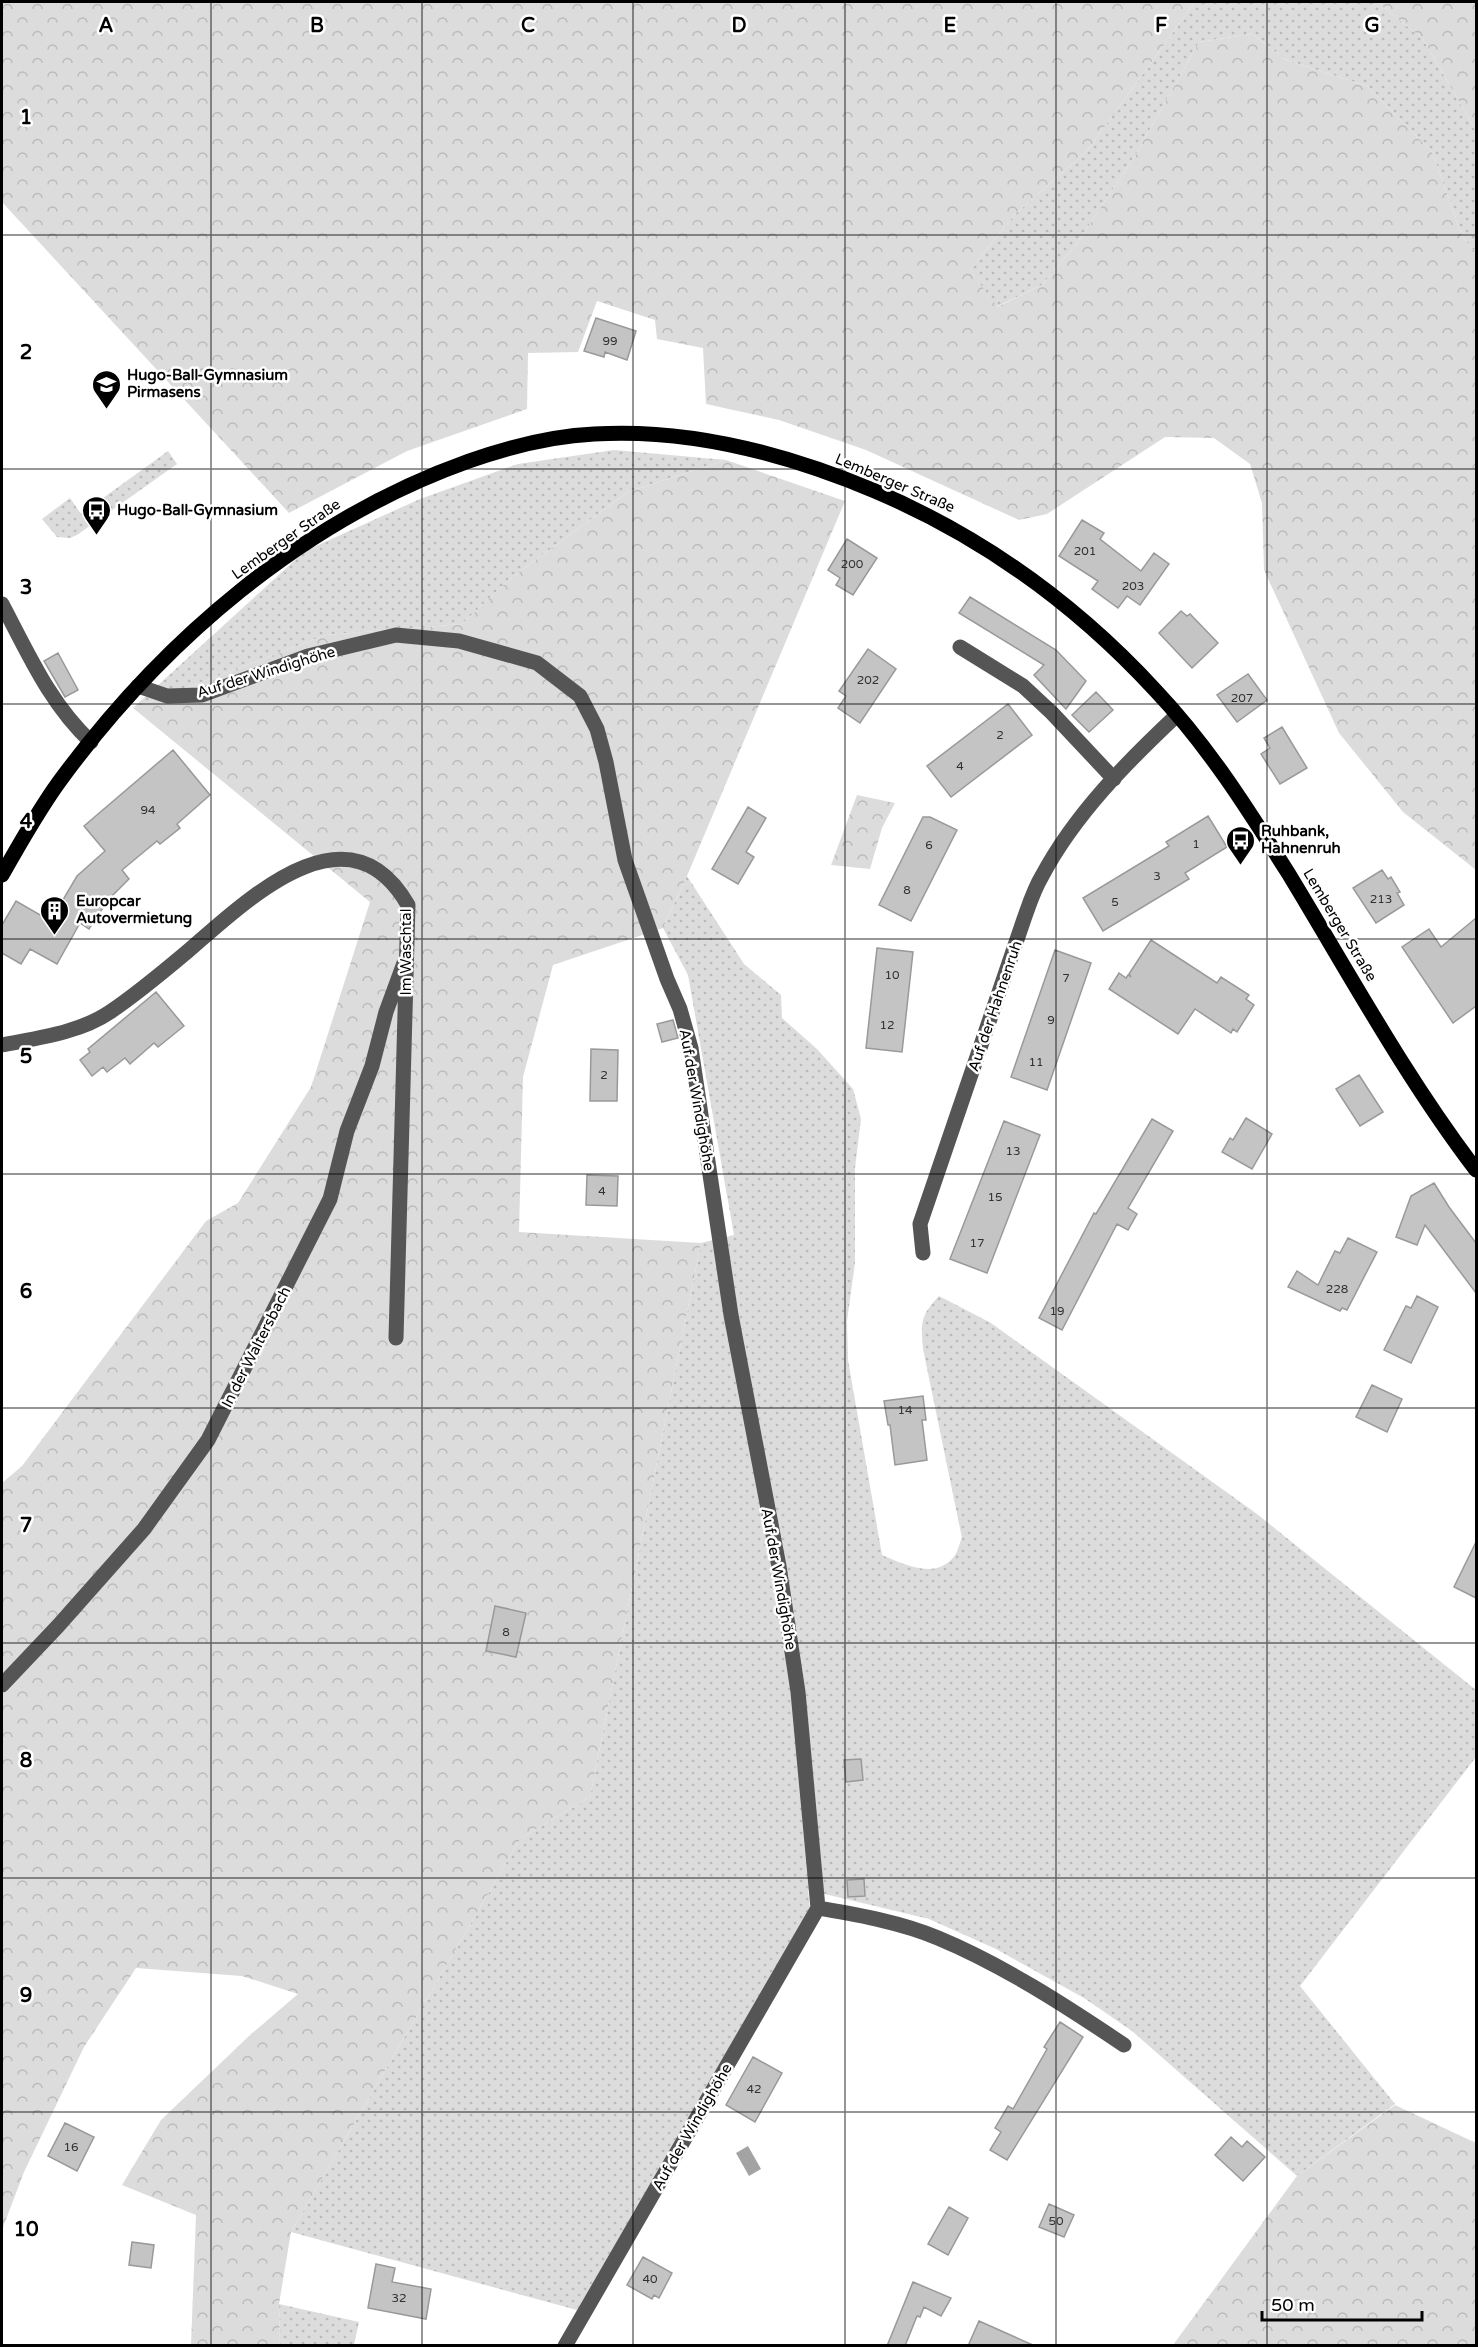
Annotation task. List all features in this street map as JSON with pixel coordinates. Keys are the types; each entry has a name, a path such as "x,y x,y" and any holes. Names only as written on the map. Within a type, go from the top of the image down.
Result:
{"main road":[{"name":"Lemberger Straße","path":"2,875 55,788 138,686 201,625 261,575 338,522 382,498 453,467 526,444 596,434 633,434 678,436 754,450 843,478 952,527 1022,571 1091,626 1118,651 1178,715 1231,783 1408,1071 1476,1170"}],"street":[{"path":"2,604 54,700 67,718 91,742"},
{"name":"Auf der Windighöhe","path":"138,686 167,696 202,695 308,656 396,635 459,641 537,663 580,696 597,729 606,762 625,860 667,979 680,1008 691,1048 731,1314 779,1566 798,1692 818,1908 565,2346"},
{"path":"960,647 1023,686 1114,778"},
{"name":"Auf der Hahnenruh","path":"923,1253 920,1224 1040,878 1080,818 1148,742 1178,715"},
{"name":"Im Waschtal","path":"2,1045 74,1029 107,1014 169,967 247,900 300,868 338,858 352,858 380,870 398,888 408,905 396,1338"},
{"name":"In der Waltersbach","path":"2,1685 144,1529 208,1440 330,1199 347,1131 372,1066 386,1012 408,952"},
{"path":"818,1908 901,1926 938,1938 1018,1979 1124,2045"}],"green space":[{"path":"2,2 1195,2 1087,151 1015,214 970,270 997,307 1042,285 1076,245 1136,154 1199,42 1252,34 1286,60 1367,86 1432,152 1463,238 1476,253 1476,870 1403,812 1339,733 1264,570 1262,503 1250,464 1214,438 1165,437 1047,514 1019,520 866,450 779,420 706,404 703,348 657,339 655,320 597,301 578,352 528,353 527,409 407,451 289,513 2,202"},
{"path":"1195,2 1377,2 1423,39 1476,131 1476,253 1463,238 1432,152 1367,86 1286,60 1252,34 1199,42 1136,154 1076,245 1042,285 996,307 970,270 1015,214 1087,151"},
{"path":"1377,2 1476,2 1476,131 1423,39"},
{"path":"614,450 726,460 628,492 511,578 462,624 326,635 133,708 305,551 420,499 518,464"},
{"path":"168,451 177,464 77,535 70,538 57,537 42,519 70,498 81,514"},
{"path":"726,460 845,501 663,928 553,965 523,1077 519,1232 701,1243 590,1797 520,1839 291,2232 279,2304 280,2345 191,2345 196,2215 122,2185 161,2120 249,2036 298,1994 242,1976 136,1968 84,2047 24,2172 2,2230 2,1483 22,1466 206,1221 238,1203 311,1087 370,902 133,708 326,635 462,624 511,578 628,492"},
{"path":"857,795 895,803 882,828 870,869 831,865"},
{"path":"687,876 744,964 781,995 782,1018 817,1049 853,1089 861,1119 855,1168 855,1263 847,1321 848,1360 882,1555 918,1568 936,1568 954,1557 962,1538 923,1349 923,1320 928,1309 939,1296 991,1323 1257,1514 1476,1690 1476,1757 1300,1986 1395,2104 1297,2176 1132,2031 1084,1998 996,1949 929,1919 808,1890 810,1908 577,2310 291,2232 520,1839 590,1797 701,1243 734,1235 688,975 663,928"},
{"path":"1395,2105 1476,2143 1476,2345 1173,2345 1297,2176"},
{"path":"279,2304 359,2322 354,2345 280,2345"}],"shaded area":[{"path":"748,2146 761,2169 749,2176 736,2153"}],"building":[{"path":"596,318 636,331 627,360 605,352 604,357 584,351"},
{"path":"1082,520 1104,533 1100,539 1141,571 1154,553 1169,564 1140,605 1127,596 1118,608 1092,589 1098,581 1059,556"},
{"path":"847,539 877,558 853,595 836,585 840,578 828,570"},
{"path":"970,597 1056,650 1086,681 1066,709 1034,675 1044,665 959,613"},
{"path":"1181,611 1187,616 1190,614 1218,643 1192,668 1159,633"},
{"path":"868,649 896,669 860,723 838,708 846,696 839,691"},
{"path":"58,653 78,690 65,697 44,661"},
{"path":"1248,674 1267,700 1237,722 1217,695"},
{"path":"1096,692 1113,710 1089,732 1072,715"},
{"path":"1008,704 1032,735 951,797 927,766"},
{"path":"1282,727 1307,768 1280,784 1261,754 1270,748 1264,738"},
{"path":"173,750 210,795 177,824 180,828 160,844 157,841 122,870 129,879 108,900 89,929 80,923 57,964 30,949 21,964 2,953 2,925 16,901 47,919 56,902 60,905 77,876 105,851 84,826"},
{"path":"748,807 766,818 746,852 754,857 738,884 712,869"},
{"path":"1208,816 1227,847 1185,873 1189,879 1103,931 1083,898 1169,846 1166,842"},
{"path":"923,817 930,817 957,830 911,921 879,905"},
{"path":"1382,870 1388,879 1391,877 1400,892 1397,893 1404,905 1376,923 1353,888"},
{"path":"1476,918 1476,1006 1453,1023 1402,947 1429,929 1441,947"},
{"path":"1151,940 1217,983 1221,977 1249,995 1246,999 1254,1005 1237,1032 1233,1029 1231,1033 1195,1009 1178,1034 1109,989 1119,973 1126,978 1128,975 1131,977 1129,974"},
{"path":"877,948 913,952 902,1052 866,1048"},
{"path":"1055,950 1091,963 1047,1090 1011,1077"},
{"path":"156,992 184,1026 158,1047 154,1043 130,1064 125,1058 107,1072 103,1067 92,1076 80,1060 90,1052 88,1049"},
{"path":"673,1020 678,1038 662,1042 657,1024"},
{"path":"591,1049 618,1050 617,1101 590,1101"},
{"path":"1359,1075 1383,1112 1360,1126 1336,1089"},
{"path":"1246,1118 1272,1134 1252,1169 1222,1152 1230,1138 1233,1140"},
{"path":"1152,1119 1173,1131 1128,1208 1137,1214 1128,1230 1117,1224 1062,1330 1039,1318 1094,1213 1096,1214"},
{"path":"1004,1121 1040,1135 987,1273 950,1259"},
{"path":"587,1175 618,1176 617,1206 586,1205"},
{"path":"1434,1183 1476,1243 1476,1293 1425,1225 1417,1245 1396,1237 1411,1196"},
{"path":"1348,1238 1377,1252 1347,1310 1342,1308 1340,1311 1288,1287 1297,1271 1318,1285 1335,1251 1340,1253"},
{"path":"1417,1296 1438,1307 1411,1363 1384,1350 1406,1306 1411,1308"},
{"path":"1372,1385 1402,1399 1387,1432 1356,1417"},
{"path":"923,1396 926,1420 922,1420 927,1460 895,1465 890,1425 888,1425 884,1401"},
{"path":"1476,1542 1476,1598 1454,1587"},
{"path":"495,1606 526,1613 516,1657 486,1651"},
{"path":"861,1759 863,1780 846,1782 844,1760"},
{"path":"864,1879 865,1896 848,1897 847,1880"},
{"path":"1060,2022 1083,2037 1007,2160 990,2150 1001,2132 995,2128 1008,2106 1013,2109 1047,2049 1044,2047"},
{"path":"753,2057 782,2073 755,2122 726,2105"},
{"path":"65,2123 94,2137 77,2171 48,2156"},
{"path":"1231,2137 1242,2147 1247,2141 1265,2157 1243,2181 1215,2155"},
{"path":"1049,2204 1074,2215 1064,2237 1039,2227"},
{"path":"949,2207 968,2218 948,2255 928,2244"},
{"path":"132,2242 154,2245 151,2268 129,2265"},
{"path":"643,2257 672,2273 659,2298 654,2295 652,2299 627,2285"},
{"path":"376,2264 395,2268 392,2282 431,2289 426,2319 368,2308"},
{"path":"913,2282 951,2298 941,2316 924,2307 920,2317 917,2316 905,2346 887,2346"},
{"path":"979,2321 1035,2346 968,2346"}],"place":[{"name":"Hugo-Ball-Gymnasium Pirmasens","path":"106,410"},
{"name":"Hugo-Ball-Gymnasium","path":"96,536"},
{"name":"Ruhbank, Hahnenruh","path":"1240,866"},
{"name":"Europcar Autovermietung","path":"55,936"}]}
